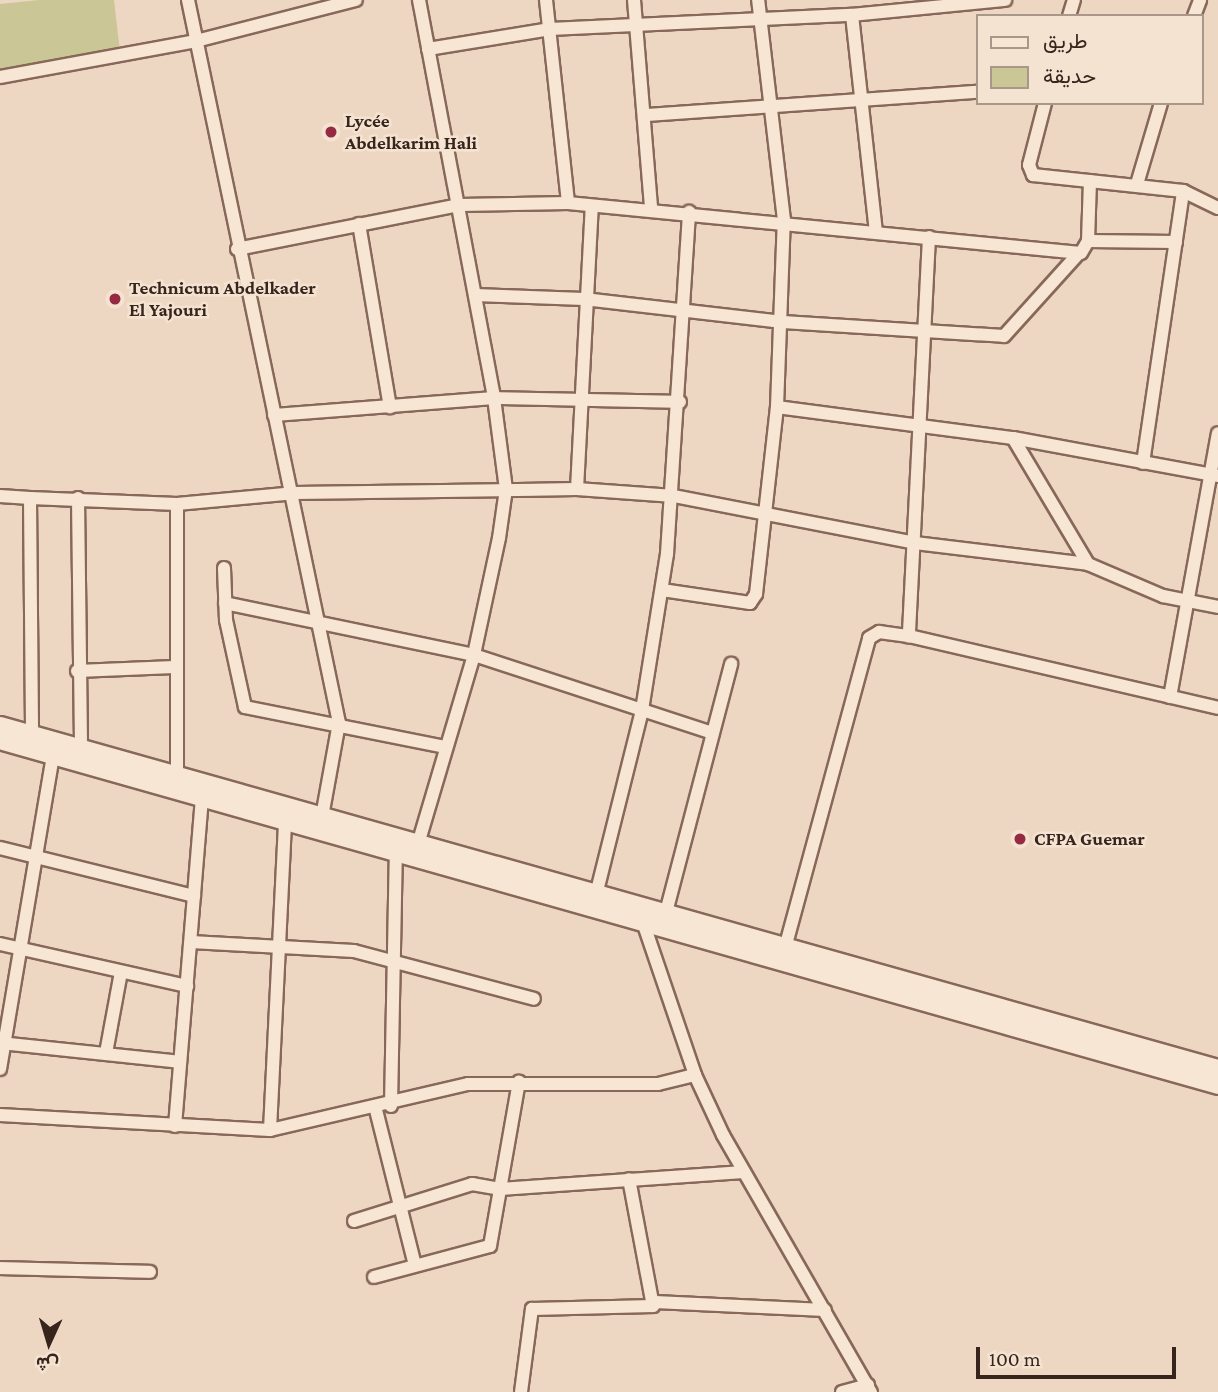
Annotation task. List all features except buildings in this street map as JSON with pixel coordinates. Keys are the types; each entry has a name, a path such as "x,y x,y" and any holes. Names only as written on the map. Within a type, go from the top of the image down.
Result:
{"street":[{"path":"188,0 237,249 274,415 295,494 339,723 321,817"},
{"path":"0,77 196,41 356,0"},
{"path":"391,1106 390,959 409,851 474,655 506,489 494,398 460,205 419,0"},
{"path":"546,0 568,204"},
{"path":"634,0 646,115 651,208"},
{"path":"662,590 755,600 767,516 777,407 783,322 784,220 758,0"},
{"path":"428,49 550,29 852,15 886,6 1005,0"},
{"path":"852,15 876,231"},
{"path":"646,115 771,105 863,105 976,92"},
{"path":"1045,105 1031,172 1183,191 1218,208"},
{"path":"1137,184 1160,105"},
{"path":"475,295 584,299 686,307 783,322 927,332 1008,334 1088,241 1090,181"},
{"path":"1143,463 1183,191"},
{"path":"237,249 460,205 568,204 651,208 784,220 1079,253"},
{"path":"577,489 584,299 592,206"},
{"path":"594,901 642,710 662,590 674,496 689,212"},
{"path":"359,224 390,407"},
{"path":"909,636 927,332 929,237"},
{"path":"1088,241 1175,242"},
{"path":"274,415 494,398 680,402"},
{"path":"777,407 1013,438 1214,475"},
{"path":"1170,697 1214,475 1218,433"},
{"path":"1013,438 1088,564"},
{"path":"0,496 177,504 295,494 506,489 577,489 674,496 915,543 1088,564 1187,603 1218,607"},
{"path":"30,498 33,736"},
{"path":"78,498 81,749"},
{"path":"177,504 174,667 177,776"},
{"path":"224,568 225,603 245,707 339,723 444,747"},
{"path":"225,603 474,655 713,733"},
{"path":"786,948 869,638 879,632 909,636 1218,708"},
{"path":"664,921 731,664"},
{"path":"78,671 174,667"},
{"path":"0,726 321,817 409,851"},
{"path":"0,740 285,822 409,851 1216,1073"},
{"path":"0,1069 2,1043 53,755"},
{"path":"174,1126 202,798"},
{"path":"270,1130 276,946 285,822"},
{"path":"0,848 194,896"},
{"path":"594,901 643,922 664,921 786,948 1216,1073"},
{"path":"643,922 695,1075 743,1171 869,1389 842,1392"},
{"path":"191,942 276,946 390,959 534,999"},
{"path":"0,944 187,986"},
{"path":"106,1053 121,972"},
{"path":"2,1043 180,1062"},
{"path":"0,1115 270,1130 376,1110 468,1084 658,1084 695,1075"},
{"path":"374,1277 490,1246 519,1082"},
{"path":"376,1110 398,1207 415,1265"},
{"path":"354,1221 472,1184 500,1189 743,1171"},
{"path":"629,1180 654,1302"},
{"path":"0,1268 150,1272"},
{"path":"521,1392 532,1308 649,1307 654,1302 825,1310"}],"green space":[{"path":"39,0 114,0 120,52 0,74 0,4"}],"place":[{"name":"Lycée Abdelkarim Hali","path":"331,132"},
{"name":"Technicum Abdelkader El Yajouri","path":"115,299"},
{"name":"CFPA Guemar","path":"1020,839"}]}
